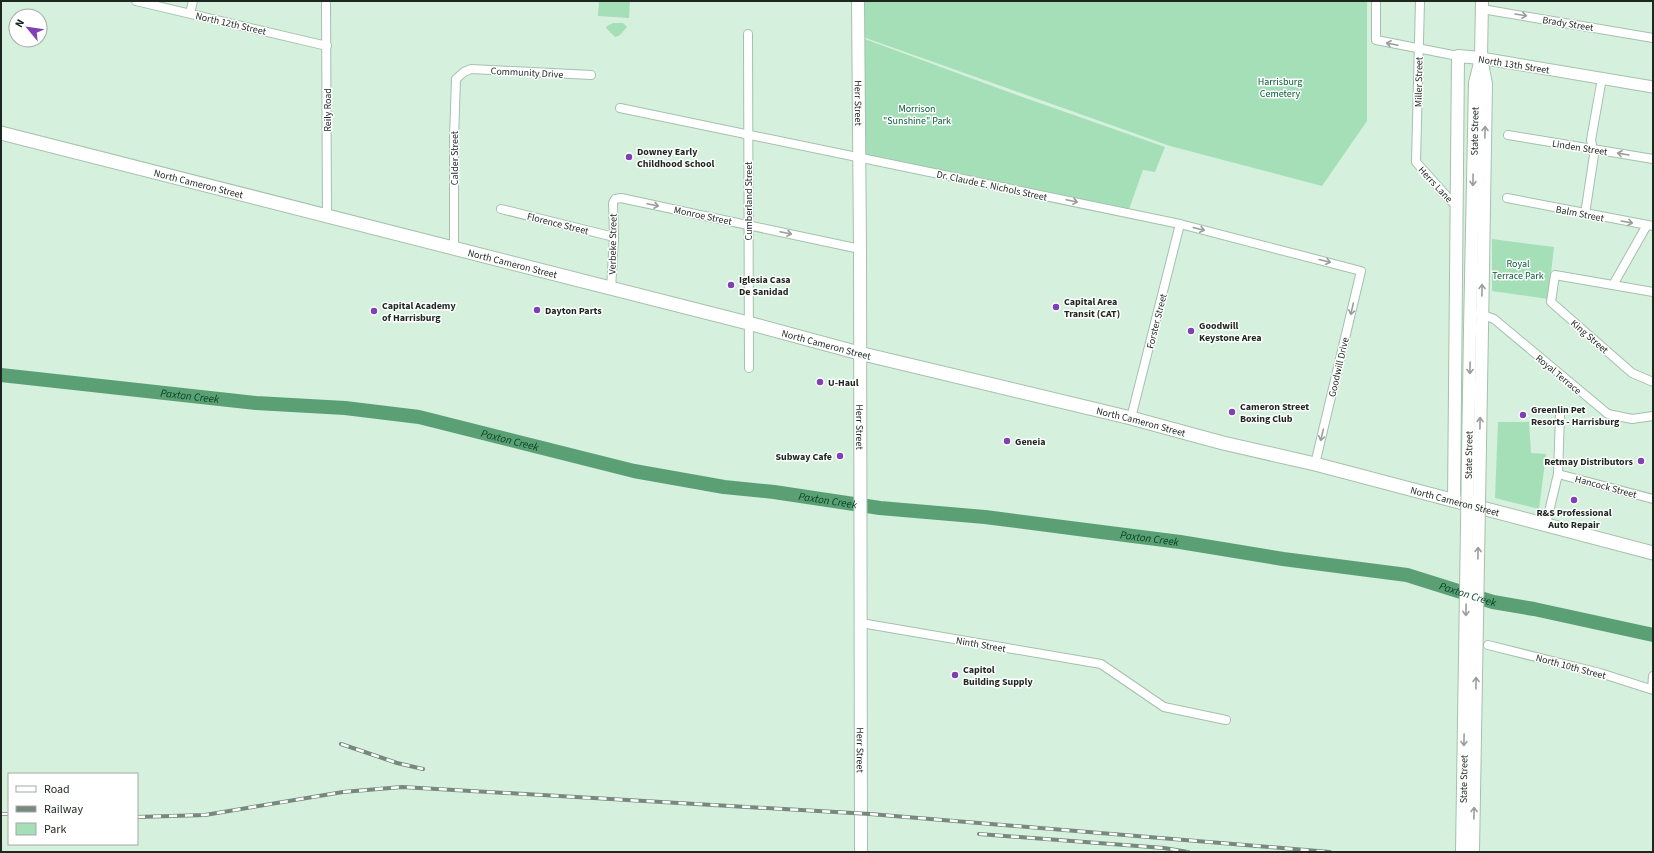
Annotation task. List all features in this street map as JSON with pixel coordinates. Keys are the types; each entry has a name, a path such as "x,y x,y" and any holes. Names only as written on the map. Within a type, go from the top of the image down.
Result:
{"highway":[{"name":"North Cameron Street","path":"1,133 748,323 859,353 1131,418 1223,443 1315,464 1653,553"}],"main road":[{"name":"Herr Street","path":"858,1 861,852"},
{"name":"State Street","path":"1473,852 1476,329 1475,83 1481,58 1482,5"},
{"name":"State Street","path":"1454,501 1458,56"},
{"name":"North 13th Street","path":"1458,56 1481,58 1653,87"},
{"name":"State Street","path":"1462,852 1476,329"}],"street":[{"name":"North 12th Street","path":"136,1 327,46"},
{"path":"190,13 193,1"},
{"name":"North 13th Street","path":"1376,1 1376,40 1458,56"},
{"name":"Miller Street","path":"1416,162 1420,1"},
{"name":"Reily Road","path":"326,4 327,217"},
{"name":"Brady Street","path":"1482,5 1653,38"},
{"name":"Cumberland Street","path":"748,34 749,368"},
{"name":"Community Drive","path":"464,72 471,69 591,75"},
{"name":"Calder Street","path":"454,248 455,93 456,80 464,72"},
{"path":"1585,214 1594,155 1591,140 1602,78"},
{"name":"Dr. Claude E. Nichols Street","path":"620,108 1180,224 1361,271"},
{"name":"Linden Street","path":"1508,135 1653,159"},
{"name":"Herrs Lane","path":"1416,162 1451,201 1457,205"},
{"name":"Monroe Street","path":"615,199 621,198 860,249"},
{"name":"Balm Street","path":"1507,198 1585,214 1650,225"},
{"name":"Verbeke Street","path":"611,289 614,237 613,203 615,199"},
{"name":"Florence Street","path":"501,209 614,237"},
{"name":"Forster Street","path":"1131,418 1180,224"},
{"path":"1650,225 1613,285 1653,292"},
{"name":"Goodwill Drive","path":"1315,464 1361,271"},
{"name":"King Street","path":"1613,285 1554,275 1551,302 1632,373 1653,382"},
{"name":"Royal Terrace","path":"1476,313 1494,319 1608,414 1632,419 1653,416"},
{"path":"1546,524 1558,474 1560,415"},
{"name":"Hancock Street","path":"1558,474 1653,499"},
{"name":"Ninth Street","path":"861,624 1100,664 1164,707 1226,720"},
{"name":"North 10th Street","path":"1488,645 1600,673 1653,690"},
{"path":"1653,676 1653,690"}],"green space":[{"path":"599,1 630,1 629,18 598,16"},
{"name":"Harrisburg Cemetery","path":"863,1 1367,1 1367,121 1322,186 1170,146 863,37"},
{"path":"613,23 623,23 627,27 620,35 615,37 606,28"},
{"name":"Morrison \"Sunshine\" Park","path":"862,38 1014,94 1165,147 1155,172 1143,170 1128,212 1009,184 866,155"},
{"name":"Royal Terrace Park","path":"1492,239 1554,247 1548,299 1492,291"},
{"path":"1498,422 1529,422 1531,453 1546,454 1539,509 1495,498"}],"waterway":[{"name":"Paxton Creek","path":"1,375 256,403 345,408 419,417 634,471 724,487 774,492 880,508 985,517 1180,542 1283,559 1407,575 1493,602 1534,609 1653,635"}],"railway":[{"path":"341,744 397,763 423,769"},
{"path":"138,817 205,815 343,792 402,787 870,814 1330,852"},
{"path":"1,814 8,814"},
{"path":"979,834 1164,848 1188,852"}],"place":[{"name":"Downey Early Childhood School","path":"629,157"},
{"name":"Iglesia Casa De Sanidad","path":"731,285"},
{"name":"Capital Area Transit (CAT)","path":"1056,307"},
{"name":"Dayton Parts","path":"537,310"},
{"name":"Capital Academy of Harrisburg","path":"374,311"},
{"name":"Goodwill Keystone Area","path":"1191,331"},
{"name":"U-Haul","path":"820,382"},
{"name":"Cameron Street Boxing Club","path":"1232,412"},
{"name":"Greenlin Pet Resorts - Harrisburg","path":"1523,415"},
{"name":"Geneia","path":"1007,441"},
{"name":"Subway Cafe","path":"840,456"},
{"name":"Retmay Distributors","path":"1641,461"},
{"name":"R&S Professional Auto Repair","path":"1574,500"},
{"name":"Capitol Building Supply","path":"955,675"}]}
